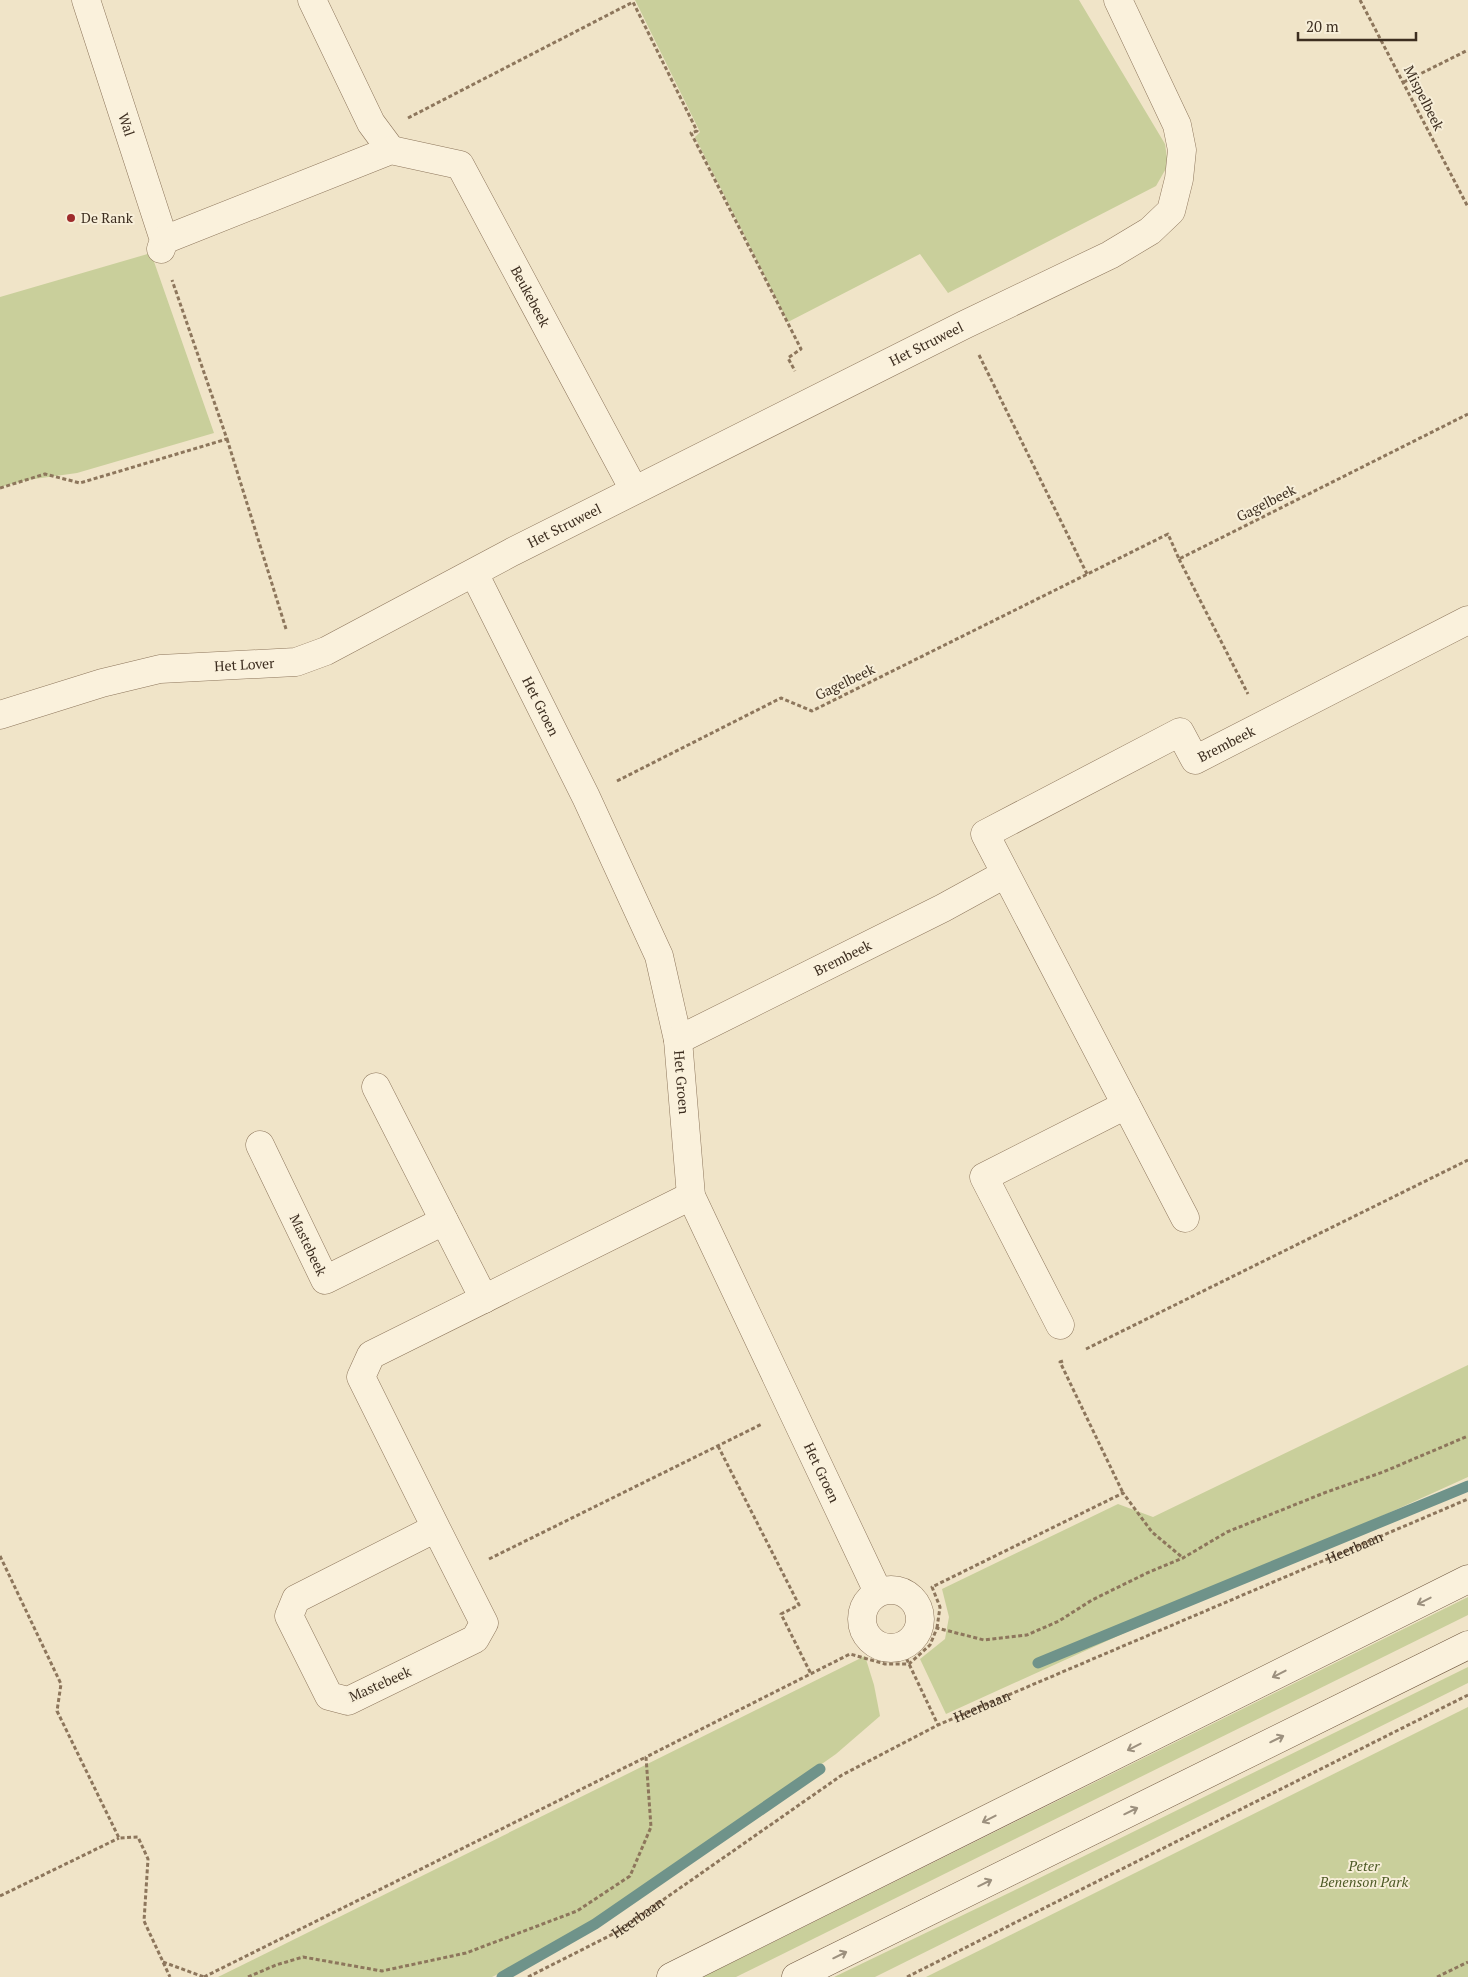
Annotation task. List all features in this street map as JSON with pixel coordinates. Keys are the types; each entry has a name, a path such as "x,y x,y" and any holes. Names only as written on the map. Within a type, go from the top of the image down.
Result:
{"street":[{"name":"Wal","path":"86,0 162,245"},
{"path":"162,245 385,141 371,123 312,0"},
{"name":"Het Struweel","path":"474,573 634,490 964,325 1110,255 1150,231 1171,212 1182,150 1177,124 1118,0"},
{"name":"Beukebeek","path":"385,141 460,165 634,490"},
{"name":"Het Lover","path":"0,715 102,683 160,669 296,662 326,651 474,573"},
{"name":"Het Groen","path":"474,573 586,797 659,956 678,1040 691,1196 878,1592"},
{"name":"Brembeek","path":"1185,1218 985,834 1180,732 1194,760 1468,620"},
{"name":"Brembeek","path":"678,1040 943,908 1005,874"},
{"path":"376,1088 484,1299"},
{"path":"1060,1325 984,1177 1126,1105"},
{"name":"Mastebeek","path":"260,1145 325,1280 444,1221"},
{"name":"Mastebeek","path":"436,1528 296,1599 289,1616 329,1696 348,1701 476,1639 484,1624 436,1528 360,1378 371,1356 691,1196"},
{"path":"671,1977 1468,1579"},
{"path":"891,1590 904,1592 914,1601 920,1614 920,1627 905,1655 876,1646 867,1637 862,1625 862,1612 868,1601 878,1592 891,1590"},
{"path":"796,1977 1468,1645"}],"path":[{"name":"Mispelbeek","path":"1360,0 1468,207"},
{"path":"385,141 632,2 697,131 691,133 802,349 788,358 812,402"},
{"path":"1404,82 1468,50"},
{"path":"162,245 227,439 277,597"},
{"path":"964,325 1087,574"},
{"name":"Gagelbeek","path":"586,797 781,698 812,711 1168,534 1179,559 1468,414"},
{"path":"0,488 45,474 80,483 227,439"},
{"path":"1179,559 1263,724"},
{"path":"1077,1353 1468,1160"},
{"path":"1068,1358 1060,1362 1123,1494 1152,1532 1183,1558"},
{"path":"459,1574 792,1410"},
{"path":"937,1628 984,1640 1027,1635 1059,1621 1092,1600 1183,1558 1227,1532 1324,1493 1383,1472 1468,1436"},
{"path":"718,1446 799,1605 781,1614 811,1674"},
{"path":"163,1962 204,1977 850,1654 884,1664 930,1644 937,1628 940,1607 932,1588 1123,1494"},
{"name":"Heerbaan","path":"528,1977 617,1932 842,1775 938,1725 1468,1499"},
{"path":"0,1556 61,1684 57,1712 119,1838"},
{"path":"905,1655 938,1725"},
{"path":"907,1977 1468,1695"},
{"path":"248,1977 276,1965 303,1957 382,1972 466,1953 577,1911 630,1876 651,1828 646,1757"},
{"path":"0,1896 119,1838 138,1837 148,1859 144,1921 170,1977"},
{"path":"1437,1977 1468,1962"}],"green space":[{"path":"635,0 1079,0 1165,144 1168,165 1156,186 948,293 920,254 788,322 695,137 700,132"},
{"path":"151,253 214,433 77,473 27,480 0,487 0,297"},
{"path":"1468,1365 1468,1477 946,1714 920,1659 945,1639 949,1617 942,1589 1118,1504 1153,1517"},
{"path":"1468,1597 1468,1615 736,1977 703,1977"},
{"path":"865,1656 874,1685 880,1716 836,1754 708,1844 604,1914 535,1956 492,1977 218,1977"},
{"path":"1468,1667 1468,1683 875,1977 834,1977 1013,1891"},
{"name":"Peter Benenson Park","path":"1468,1707 1468,1977 926,1977"}],"waterway":[{"path":"1038,1663 1468,1486"},
{"path":"502,1977 595,1924 820,1769"}],"place":[{"name":"De Rank","path":"71,218"}]}
